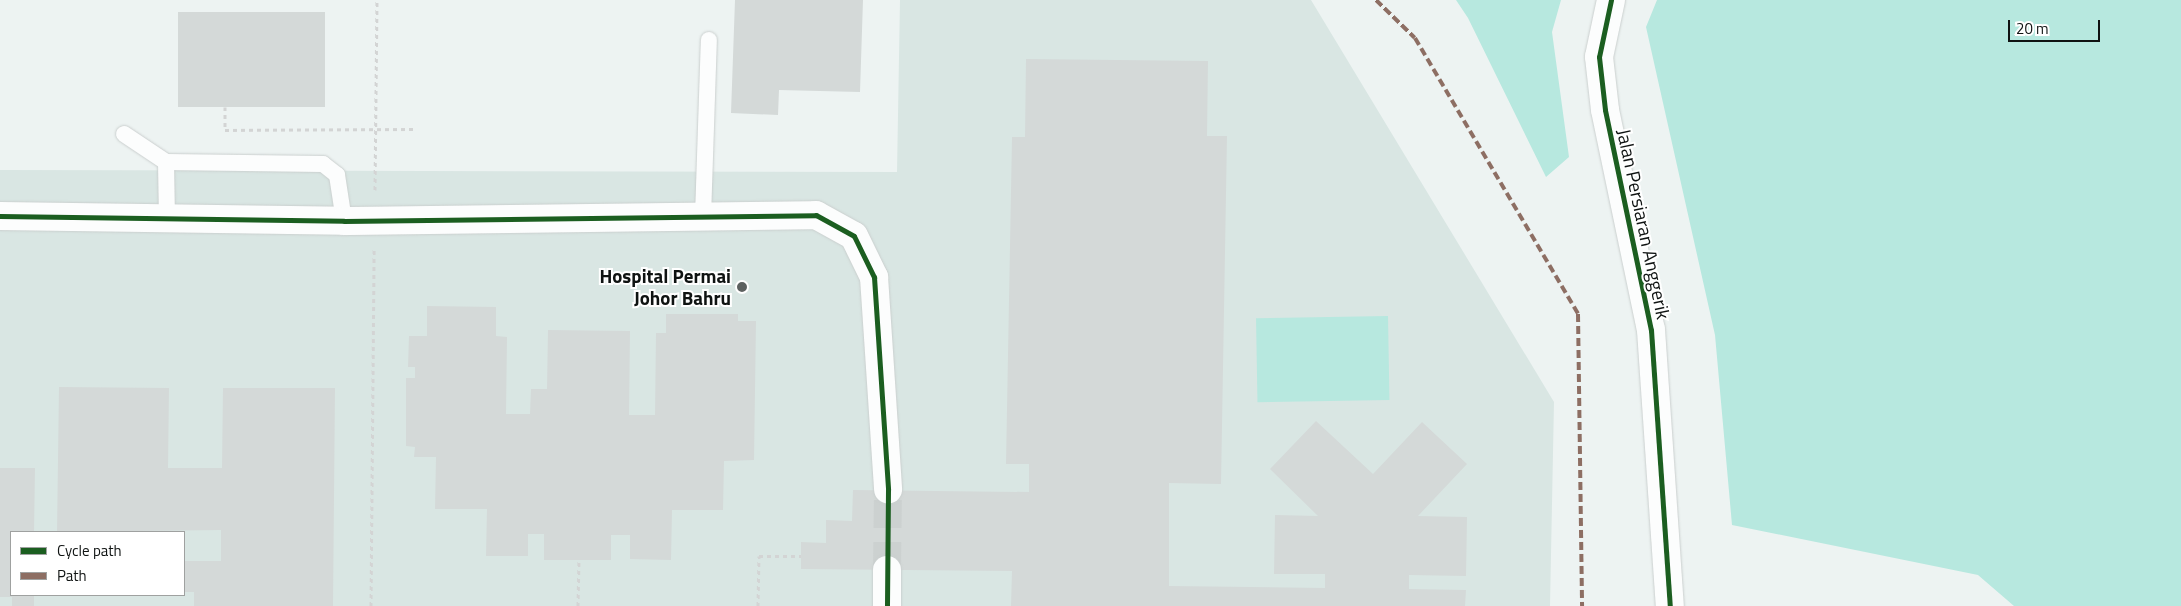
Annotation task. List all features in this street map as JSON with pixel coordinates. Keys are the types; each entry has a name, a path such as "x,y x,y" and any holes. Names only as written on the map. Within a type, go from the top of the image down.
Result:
{"street":[{"name":"Jalan Persiaran Anggerik","path":"1611,0 1599,57 1605,110 1650,330 1670,606"},
{"path":"0,216 375,221 816,215 854,236 874,277 888,490"},
{"path":"887,570 887,606"}],"lane":[{"path":"703,217 709,40"},
{"path":"124,134 166,162 323,164 337,175 344,221"},
{"path":"166,162 166,219"}],"path":[{"path":"371,606 377,0"},
{"path":"225,107 225,130 415,129"},
{"path":"758,606 759,556 801,556"},
{"path":"578,606 579,560"}],"shaded area":[{"name":"Hospital Permai Johor Bahru","path":"900,0 1311,0 1554,402 1550,606 0,606 0,170 897,172"}],"green space":[{"path":"1456,0 1561,0 1552,32 1569,157 1546,177 1468,18"},
{"path":"1657,0 2181,0 2181,606 2014,606 1978,575 1732,525 1715,335 1646,27"},
{"path":"1388,316 1389,400 1257,402 1256,318"}],"building":[{"path":"735,0 863,0 860,92 779,90 778,115 731,113"},
{"path":"178,12 325,12 325,107 178,107"},
{"path":"1026,59 1208,61 1207,136 1227,136 1221,484 1169,483 1169,586 1325,588 1325,574 1274,574 1275,515 1318,516 1270,469 1316,421 1373,474 1422,422 1467,464 1418,516 1467,517 1466,576 1409,575 1409,589 1466,590 1465,606 1011,606 1012,571 801,569 801,542 826,543 826,520 852,521 853,490 1029,492 1029,464 1006,464 1012,137 1025,137"},
{"path":"427,306 496,307 496,336 507,337 506,414 530,414 531,389 547,389 548,330 630,331 629,415 655,415 656,333 666,333 666,314 738,314 738,321 756,321 754,460 724,461 723,510 672,510 671,560 630,559 630,535 611,535 611,560 544,560 544,534 528,534 528,556 486,556 487,509 435,509 436,457 414,457 415,447 406,446 406,378 415,378 415,367 408,367 409,336 427,336"},
{"path":"59,387 169,388 168,468 222,468 223,388 335,388 333,606 194,606 194,592 185,592 185,561 221,561 221,530 57,531"},
{"path":"0,468 35,468 34,531 10,531 10,596 34,596 34,606 12,606 12,597 0,597"}],"tunnel":[{"path":"887,570 888,490"}],"marked path":[{"path":"1376,0 1415,38 1578,314 1582,606"}],"cycle path":[{"path":"1611,0 1599,57 1605,110 1651,330 1670,606"},
{"path":"0,216 344,221 816,215 854,236 874,277 888,490 887,606"}],"place":[{"name":"Hospital Permai Johor Bahru","path":"742,287"}]}
